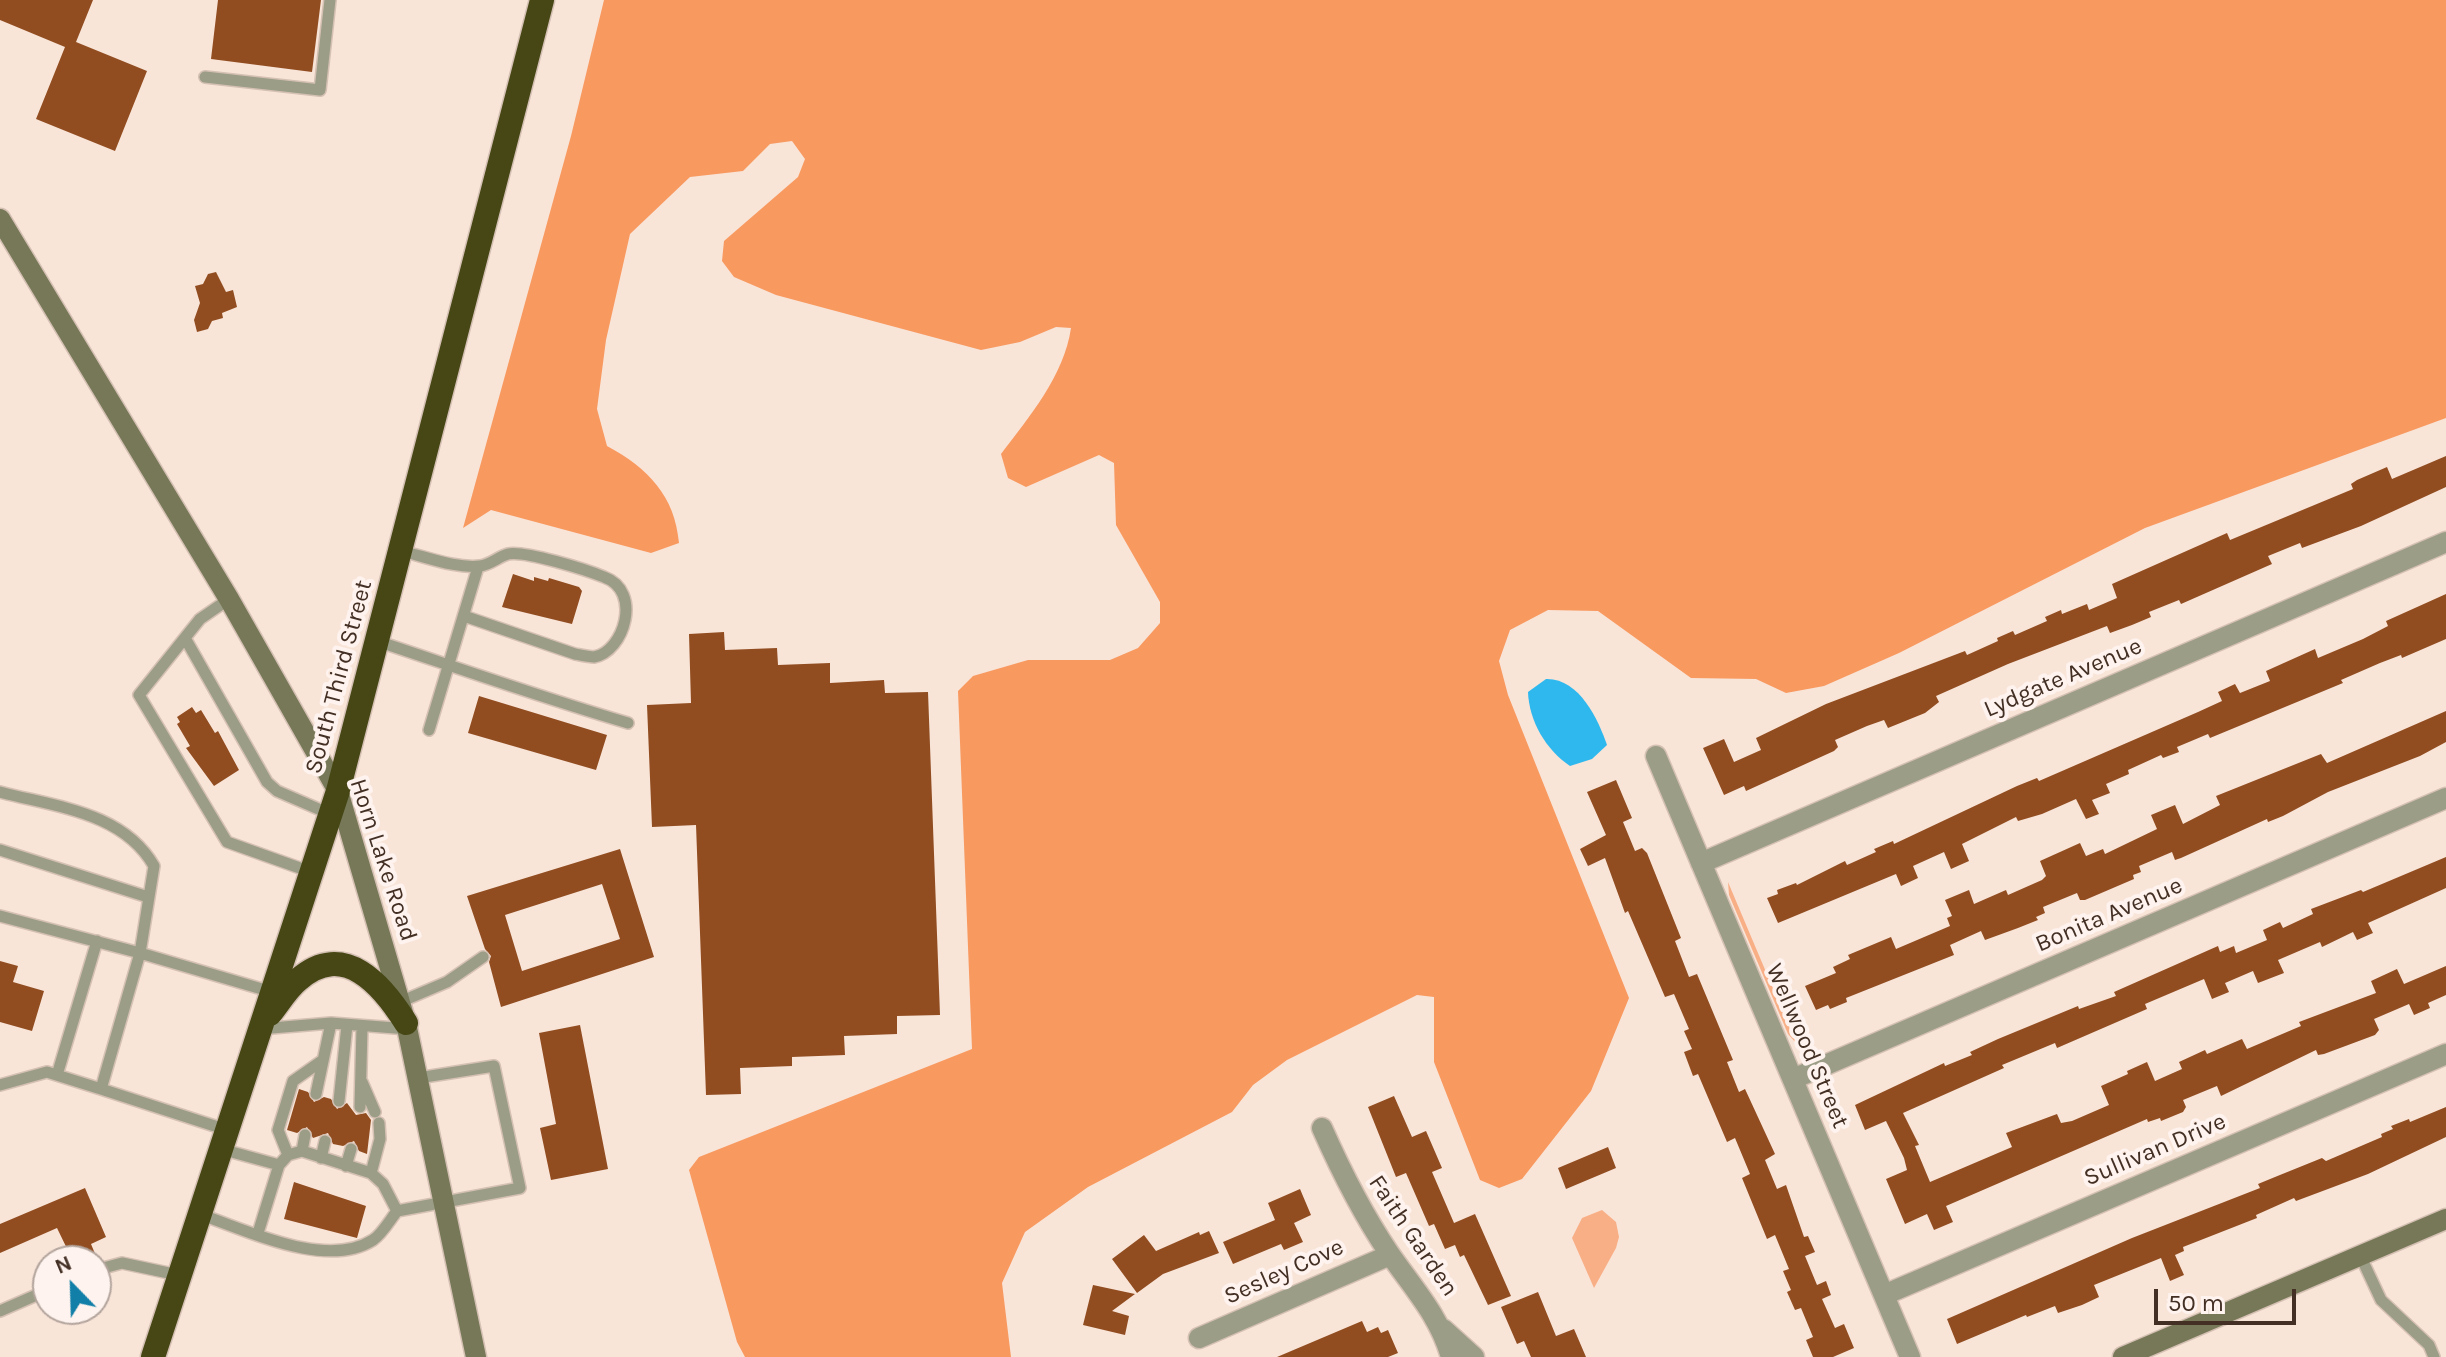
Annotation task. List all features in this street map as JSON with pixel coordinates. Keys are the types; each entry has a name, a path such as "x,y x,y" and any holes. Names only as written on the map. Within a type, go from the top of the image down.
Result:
{"highway":[{"name":"South Third Street","path":"153,1357 334,803 542,0"},
{"path":"260,1027 297,980 311,971 342,965 364,972 375,981 405,1018"}],"main road":[{"name":"Horn Lake Road","path":"0,219 229,599 334,803 405,1018 476,1357"},
{"path":"2123,1357 2446,1219"}],"street":[{"name":"Lydgate Avenue","path":"1701,863 2446,542"},
{"name":"Wellwood Street","path":"1656,756 1910,1357"},
{"name":"Bonita Avenue","path":"1793,1079 2446,798"},
{"name":"Sullivan Drive","path":"1884,1295 2446,1054"},
{"name":"Faith Garden","path":"1322,1128 1351,1192 1390,1255 1443,1329 1474,1357"},
{"name":"Sesley Cove","path":"1199,1338 1390,1255"},
{"name":"Faith Garden","path":"1443,1329 1451,1357"}],"lane":[{"path":"205,77 320,90 330,0"},
{"path":"401,551 478,567 509,553 561,563 619,584 627,596 627,610 611,648 594,657 575,654 464,616"},
{"path":"429,730 478,567"},
{"path":"229,599 200,619 139,695 227,842 311,872"},
{"path":"185,638 267,782 277,791 334,803"},
{"path":"377,641 449,662 511,689 628,723"},
{"path":"0,792 110,822 132,836 154,866 140,953 101,1089"},
{"path":"0,850 148,897"},
{"path":"0,916 272,992"},
{"path":"57,1075 97,941"},
{"path":"260,1027 331,1023 362,1027 405,1018 447,982 483,957"},
{"path":"316,1094 331,1023"},
{"path":"339,1101 347,1025"},
{"path":"360,1107 362,1027"},
{"path":"288,1155 278,1130 293,1081 323,1060"},
{"path":"198,1214 317,1253 360,1246 376,1238 397,1211 520,1188 494,1066 418,1078"},
{"path":"0,1085 47,1072 101,1089 279,1165"},
{"path":"361,1077 377,1117 380,1139 371,1173"},
{"path":"302,1151 305,1135"},
{"path":"321,1158 325,1141"},
{"path":"346,1166 351,1149"},
{"path":"258,1233 279,1165 288,1155 302,1151 371,1173 383,1184 397,1211"},
{"path":"2360,1255 2381,1300 2429,1345 2434,1357"},
{"path":"112,1266 122,1263 178,1275"},
{"path":"0,1311 32,1297"}],"shaded area":[{"path":"604,0 2446,0 2446,418 2145,528 1899,653 1824,686 1786,693 1756,679 1691,678 1598,611 1548,610 1510,630 1499,661 1508,695 1629,998 1591,1091 1522,1179 1499,1188 1480,1180 1434,1062 1434,997 1417,995 1287,1060 1253,1085 1232,1112 1088,1187 1025,1232 1002,1283 1011,1357 745,1357 737,1342 689,1170 699,1157 972,1049 958,691 973,676 1028,660 1110,660 1138,648 1160,623 1160,602 1116,525 1114,463 1099,455 1026,487 1008,478 1001,454 1034,411 1053,379 1071,328 1056,327 1020,342 981,350 776,295 734,277 722,261 724,241 798,177 805,159 792,141 770,144 743,171 690,177 630,234 606,340 597,409 607,446 647,474 665,497 672,511 679,543 651,553 491,510 463,528 571,136"},
{"path":"1728,882 1796,1043 1788,1034 1729,895"},
{"path":"1602,1210 1616,1222 1619,1237 1594,1288 1572,1238 1582,1218"}],"water":[{"path":"1546,679 1568,685 1592,712 1607,745 1592,759 1570,766 1553,752 1540,734 1528,692"}],"building":[{"path":"0,0 93,0 76,42 147,71 115,151 36,119 65,47 0,20"},
{"path":"218,0 321,0 312,72 211,59"},
{"path":"216,272 226,292 233,290 237,307 222,313 223,318 212,321 208,329 197,332 194,320 200,303 195,286 203,284 208,274"},
{"path":"2446,456 2446,487 2361,526 2302,548 2300,543 2268,556 2272,564 2181,604 2179,600 2149,612 2151,617 2132,625 2110,633 2107,626 2008,664 1936,696 1939,702 1925,713 1888,728 1884,720 1867,726 1835,740 1838,747 1834,751 1746,791 1744,786 1724,795 1703,748 1724,739 1734,762 1761,750 1756,738 1826,704 1965,651 1967,655 2013,631 2015,635 2047,621 2045,617 2061,610 2062,614 2087,604 2089,610 2117,598 2112,584 2227,533 2230,540 2353,489 2351,484 2357,480 2387,467 2392,479"},
{"path":"513,574 534,581 534,577 548,581 549,578 579,587 582,591 572,624 502,607"},
{"path":"2446,594 2446,639 2402,658 2401,655 2380,663 2341,680 2343,683 2210,738 2208,734 2177,747 2179,752 2163,758 2161,755 2128,770 2129,774 2106,784 2110,793 2092,800 2099,814 2086,819 2076,799 2042,814 2018,821 2016,817 1962,844 1969,861 1951,869 1944,852 1913,866 1918,878 1901,886 1896,874 1778,923 1767,898 1778,894 1777,890 1797,885 1845,861 1847,865 1876,852 1874,849 1893,841 1894,844 2017,786 2037,778 2039,781 2198,712 2222,701 2218,692 2235,684 2240,693 2270,681 2266,671 2315,649 2318,658 2363,639 2388,626 2386,621"},
{"path":"724,632 725,650 777,648 778,665 830,663 830,683 884,680 885,693 928,692 940,1015 897,1016 897,1034 844,1036 845,1055 792,1057 792,1066 740,1068 741,1094 706,1095 696,825 652,827 647,705 691,703 689,634"},
{"path":"479,696 607,735 596,770 468,733"},
{"path":"192,707 196,713 201,710 215,733 218,731 239,770 214,786 186,748 190,746 177,724 180,722 177,717"},
{"path":"2446,711 2446,742 2420,756 2328,792 2283,816 2268,822 2267,819 2175,860 2172,852 2139,866 2141,872 2133,875 2134,879 2085,900 2080,900 2077,893 2043,907 2045,913 2036,917 2038,920 2018,928 1985,940 1981,931 1950,945 1954,955 1846,998 1847,1002 1830,1009 1828,1005 1816,1010 1805,986 1836,973 1833,967 1850,959 1848,955 1891,937 1896,949 1950,926 1947,918 1952,916 1945,900 1969,890 1974,904 2006,890 2008,895 2046,876 2040,861 2080,843 2086,856 2103,849 2105,854 2157,829 2151,815 2175,805 2183,824 2220,805 2216,796 2321,754 2327,763"},
{"path":"1616,780 1632,818 1623,822 1635,851 1642,848 1647,853 1681,938 1675,941 1689,977 1697,974 1733,1060 1727,1062 1739,1092 1745,1089 1775,1154 1765,1160 1777,1189 1786,1185 1804,1237 1808,1236 1815,1252 1805,1256 1817,1285 1826,1281 1831,1295 1822,1299 1835,1328 1844,1324 1854,1348 1833,1357 1813,1357 1806,1340 1813,1337 1801,1308 1795,1310 1787,1292 1791,1290 1783,1271 1789,1269 1775,1235 1767,1239 1742,1178 1750,1174 1735,1138 1727,1142 1698,1074 1693,1076 1684,1052 1692,1049 1684,1031 1689,1029 1674,994 1665,997 1628,911 1625,913 1605,858 1588,866 1580,849 1606,835 1587,792"},
{"path":"620,849 654,957 501,1007 489,962 491,956 485,949 467,896","holes":["602,884 620,939 522,971 505,915"]},
{"path":"2446,857 2446,888 2368,923 2373,933 2357,940 2353,932 2322,947 2320,942 2278,960 2284,973 2258,983 2253,971 2225,983 2229,992 2212,999 2204,979 2145,1004 2147,1009 2057,1048 2055,1043 2002,1065 2004,1068 1903,1113 1919,1145 1915,1146 1930,1182 2012,1147 2006,1133 2057,1114 2061,1123 2072,1121 2109,1105 2101,1086 2128,1074 2127,1071 2147,1062 2155,1081 2182,1069 2179,1062 2205,1050 2207,1054 2242,1039 2247,1049 2301,1026 2299,1022 2376,993 2371,981 2397,969 2404,984 2446,966 2446,995 2428,1003 2430,1008 2414,1015 2409,1004 2374,1019 2379,1030 2375,1035 2324,1054 2318,1055 2316,1050 2221,1096 2217,1086 2183,1100 2186,1107 2183,1112 2161,1121 2160,1118 2148,1122 2147,1119 1946,1206 1953,1222 1934,1230 1927,1214 1905,1224 1886,1179 1907,1170 1904,1158 1886,1121 1865,1130 1855,1105 1944,1063 1945,1066 1972,1055 1970,1052 1998,1039 2078,1006 2079,1009 2116,996 2114,992 2218,946 2220,952 2234,946 2236,953 2267,940 2263,930 2280,922 2283,928 2313,914 2311,909 2361,890 2363,892"},
{"path":"0,961 18,966 13,982 44,991 32,1031 0,1022"},
{"path":"580,1025 608,1169 551,1180 540,1128 556,1124 539,1033"},
{"path":"299,1089 308,1092 314,1102 324,1097 331,1099 337,1109 347,1103 356,1115 366,1113 371,1120 367,1154 359,1151 354,1141 343,1146 333,1144 328,1133 313,1138 307,1127 297,1133 287,1130"},
{"path":"1394,1096 1412,1137 1426,1131 1442,1168 1432,1172 1454,1223 1475,1214 1511,1296 1488,1305 1464,1255 1460,1257 1455,1245 1445,1249 1434,1224 1429,1226 1406,1173 1396,1177 1368,1107"},
{"path":"2446,1107 2446,1137 2368,1174 2296,1201 2294,1198 2256,1215 2257,1218 2183,1247 2184,1251 2175,1255 2184,1275 2170,1281 2161,1258 2094,1285 2099,1297 2082,1305 2058,1313 2055,1306 2026,1315 1957,1344 1947,1319 2132,1238 2260,1188 2258,1184 2322,1158 2326,1161 2382,1137 2381,1134 2393,1129 2391,1126 2409,1119 2410,1122"},
{"path":"1608,1147 1616,1168 1566,1189 1558,1168"},
{"path":"294,1182 366,1206 357,1238 284,1219"},
{"path":"85,1188 106,1237 91,1245 65,1245 57,1228 0,1253 0,1224"},
{"path":"1300,1189 1311,1215 1294,1223 1303,1242 1284,1250 1281,1244 1233,1264 1223,1242 1275,1220 1268,1203"},
{"path":"1209,1231 1219,1253 1163,1274 1137,1293 1112,1259 1144,1235 1156,1251 1199,1232 1200,1235"},
{"path":"1093,1285 1135,1294 1112,1311 1129,1316 1125,1335 1083,1325"},
{"path":"1538,1292 1556,1336 1574,1329 1586,1357 1531,1357 1524,1341 1517,1344 1501,1307"},
{"path":"1362,1321 1367,1332 1378,1327 1381,1333 1388,1330 1398,1353 1388,1357 1277,1357"}]}
